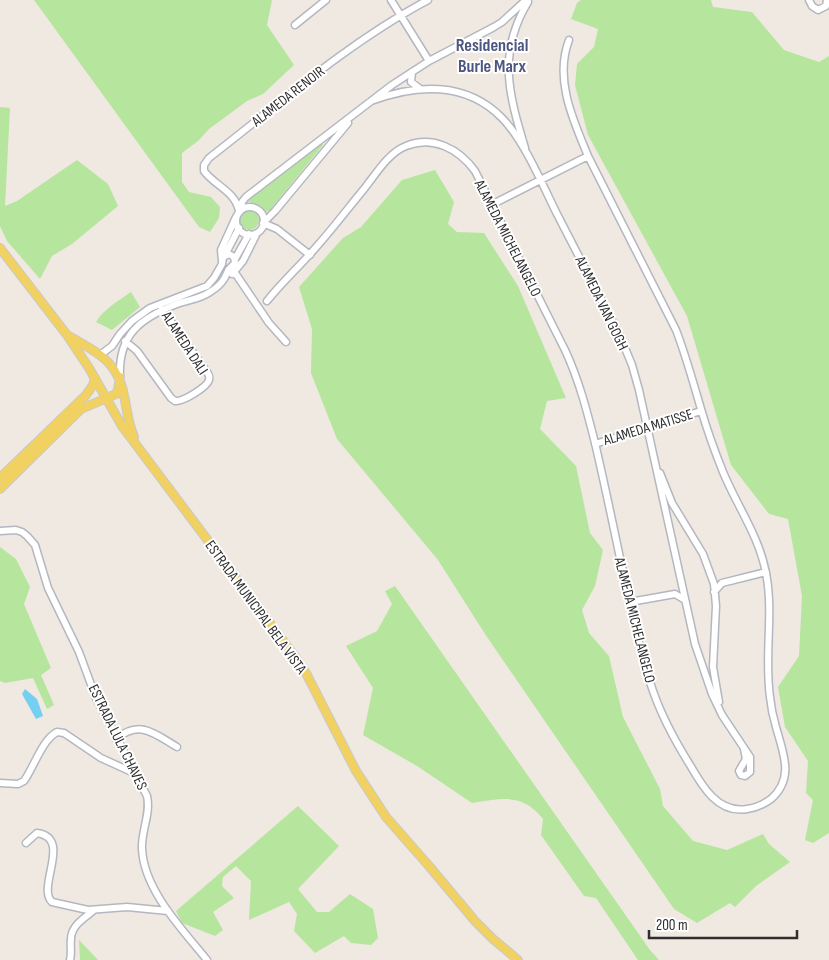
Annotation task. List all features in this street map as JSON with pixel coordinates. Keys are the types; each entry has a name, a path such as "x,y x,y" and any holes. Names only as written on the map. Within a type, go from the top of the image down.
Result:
{"main road":[{"name":"ESTRADA MUNICIPAL BELA VISTA","path":"0,242 18,270"},
{"name":"ESTRADA MUNICIPAL BELA VISTA","path":"0,248 67,335 95,378 116,418 296,658 307,675 356,771 386,818 475,921 518,960"},
{"path":"67,335 100,355 112,365 120,377 128,419 138,448"},
{"path":"89,368 92,359 100,355"},
{"path":"0,489 81,409 106,400 117,392 120,377"},
{"path":"0,478 86,396 95,378"}],"street":[{"path":"295,25 326,0"},
{"path":"391,0 429,62"},
{"name":"ALAMEDA RENOIR","path":"239,213 237,203 232,195 206,174 204,168 206,162 337,58 400,15 428,0"},
{"path":"286,342 269,323 232,269 222,264 221,250 239,213 242,202 382,92 429,62 502,22 527,0"},
{"path":"527,0 514,30 508,71 510,93 528,157"},
{"path":"808,0 818,10 826,6 827,0"},
{"path":"502,22 508,24 514,30"},
{"name":"ALAMEDA MICHELANGELO","path":"267,301 310,255 391,155 415,143 439,144 454,150 462,156 475,171 572,366 582,391 645,668 666,724 704,788 712,797 729,808 738,810 764,804 775,795 781,788 786,773 785,756 775,726 770,696 768,646 770,608 766,572 759,548 728,482 701,411 686,355 676,330 588,156 578,131 566,92 563,59 569,40"},
{"path":"412,72 411,82 418,88"},
{"path":"371,101 418,88 443,89 470,97 482,103 502,118 528,157"},
{"path":"120,377 119,359 125,341 133,329 164,310 204,296 243,261 264,222 328,145 361,109"},
{"path":"502,118 508,116 514,110"},
{"path":"322,138 327,141 328,145"},
{"path":"492,205 588,156"},
{"name":"ALAMEDA VAN GOGH","path":"528,157 623,343 636,379 693,637 704,674 722,715 744,749"},
{"path":"100,355 109,349 132,321 150,308 207,286 222,264 222,259 238,228 239,213 246,207 254,208 261,212 264,222 277,229 310,255"},
{"path":"238,228 249,234 257,233"},
{"path":"232,269 235,259 249,234"},
{"path":"225,255 231,255 235,259"},
{"name":"ALAMEDA DALI","path":"125,341 137,351 174,400 178,402 185,400 207,383 209,378 207,372 158,304"},
{"name":"ALAMEDA MATISSE","path":"595,444 701,411"},
{"name":"ALAMEDA VAN GOGH","path":"653,458 672,503 702,554 712,578 716,606 713,672 722,715"},
{"path":"665,506 672,503"},
{"name":"ESTRADA LULA CHAVES","path":"0,531 16,530 22,532 35,545 48,588 79,652 96,698 148,800 148,812 142,847 145,868 168,911 207,960"},
{"path":"714,592 722,583 766,572"},
{"path":"712,578 722,583"},
{"path":"675,594 682,584"},
{"path":"630,602 675,594 685,600"},
{"path":"704,674 713,672"},
{"path":"116,739 128,730 140,728 177,747"},
{"path":"0,783 18,784 24,781 44,746 51,736 57,732 64,733 101,758 134,774"},
{"path":"26,843 37,832 43,834 52,842 54,852 48,890 51,902 93,911 127,908 168,911"},
{"path":"70,960 72,934 79,923 93,911"}],"green space":[{"path":"34,0 272,0 267,25 294,65 263,94 247,101 209,129 198,141 182,153 182,182 189,192 211,197 220,207 219,218 210,232 199,227"},
{"path":"581,0 711,0 713,7 752,12 784,50 819,62 829,56 829,833 813,843 805,840 813,800 806,793 808,761 785,727 778,687 799,656 802,596 788,519 769,514 731,465 687,316 588,135 575,85 577,64 594,47 598,29 571,19 577,3"},
{"path":"0,107 10,108 5,206 17,201 77,160 108,184 118,206 72,244 52,256 40,279 7,241 0,226"},
{"path":"322,142 323,145 270,210 266,212 261,206 247,201 248,198"},
{"path":"435,170 454,202 448,224 457,232 484,233 518,286 566,398 547,401 540,429 576,466 590,533 603,550 595,586 582,610 589,633 609,656 623,717 660,789 663,806 693,841 727,850 763,834 769,844 790,862 756,886 735,907 730,903 697,923 674,909 485,634 438,560 337,439 311,373 312,329 299,287 343,238 361,227 402,180"},
{"path":"245,210 253,210 259,216 259,224 253,230 245,230 239,224 239,216"},
{"path":"131,292 140,307 112,330 96,322 107,309"},
{"path":"0,547 16,559 30,587 24,604 51,668 41,675 54,705 47,709 33,678 5,683 0,681"},
{"path":"395,586 650,950 659,960 638,960 596,898 584,896 541,835 543,819 535,810 519,801 511,799 472,803 417,766 363,735 373,688 346,646 377,631 392,604 385,591"},
{"path":"298,806 339,846 298,889 317,912 329,912 350,894 373,909 378,938 371,945 351,943 344,936 315,953 294,931 297,914 289,902 249,920 251,881 236,866 223,877 222,886 234,898 213,912 223,930 215,936 182,923 176,911"},
{"path":"79,940 98,960 80,960"}],"water":[{"path":"25,689 37,699 43,716 36,719 22,694"}],"district":[{"name":"Residencial Burle Marx","path":"492,55"}]}
